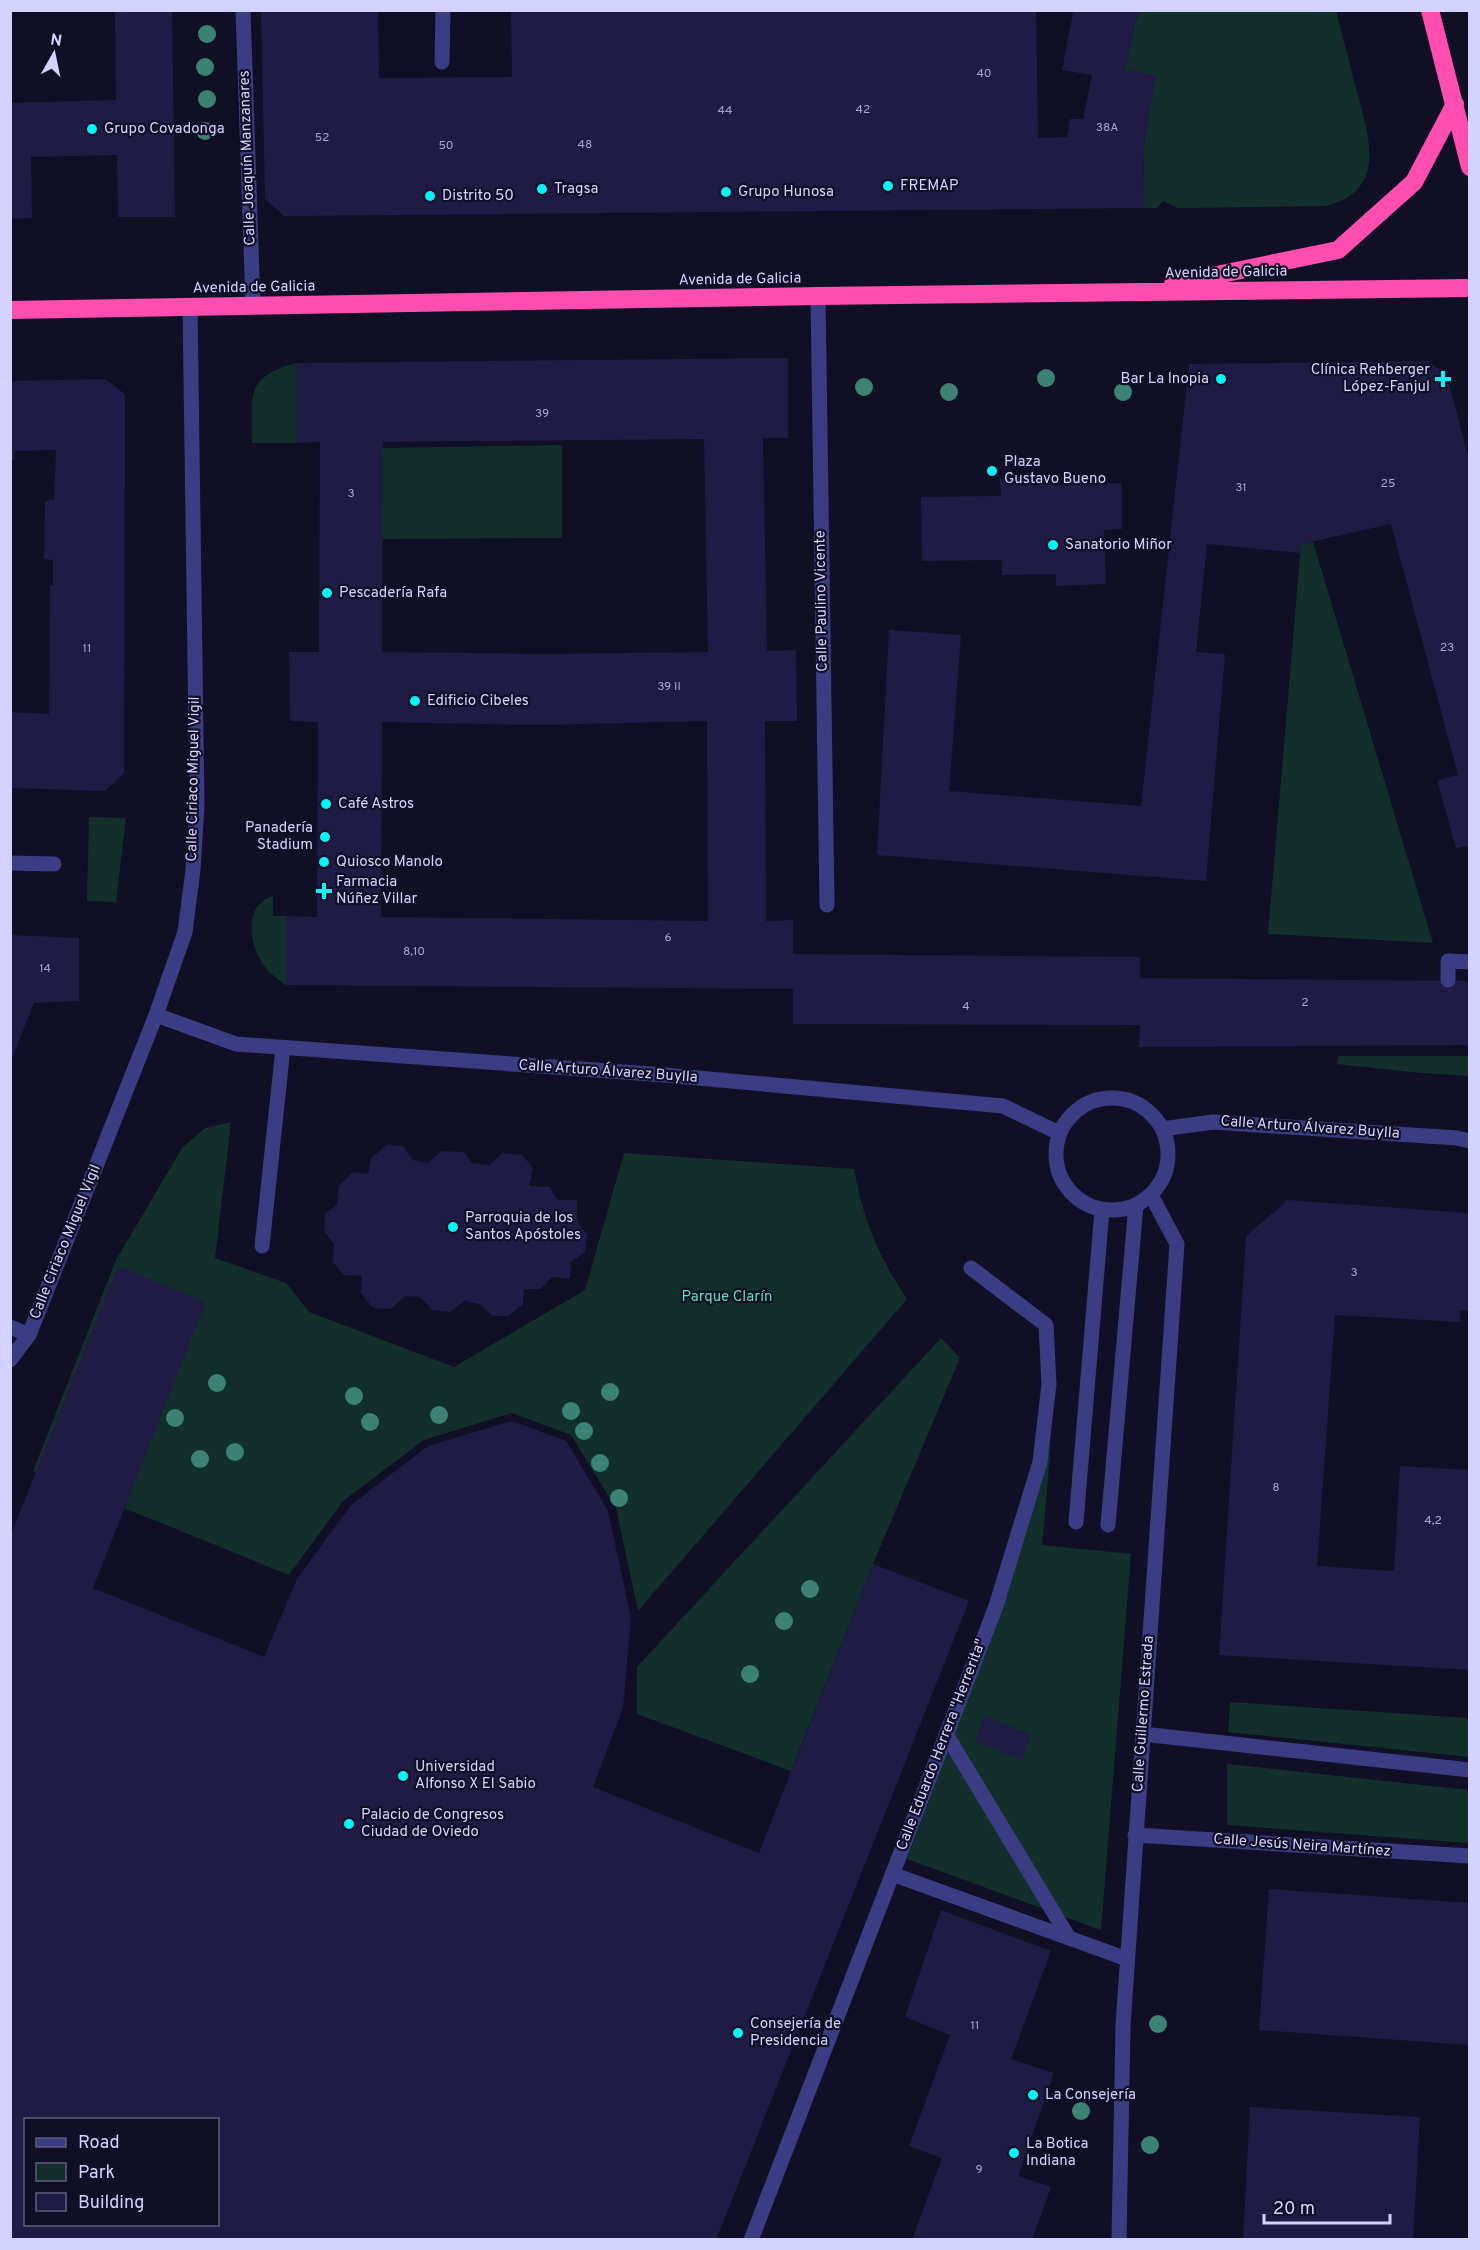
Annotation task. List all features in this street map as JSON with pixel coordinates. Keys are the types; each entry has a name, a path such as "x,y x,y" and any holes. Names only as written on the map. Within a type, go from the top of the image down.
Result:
{"highway":[{"path":"1430,10 1470,167"},
{"path":"1129,293 1338,250 1414,182 1455,104"},
{"name":"Avenida de Galicia","path":"10,310 818,296 1470,288"}],"street":[{"name":"Calle Joaquín Manzanares","path":"243,10 253,306"},
{"path":"442,62 443,10"},
{"name":"Calle Paulino Vicente","path":"818,296 827,904"},
{"name":"Calle Ciriaco Miguel Vigil","path":"10,1360 29,1335 156,1015 185,932 193,870 197,805 190,306"},
{"path":"10,862 54,864"},
{"path":"1448,980 1448,961 1470,962"},
{"name":"Calle Arturo Álvarez Buylla","path":"156,1015 236,1044 665,1075 1004,1106 1059,1133"},
{"path":"262,1246 283,1048"},
{"path":"1100,1099 1119,1099 1136,1104 1151,1114 1162,1129 1168,1146 1168,1164 1162,1180 1151,1195 1136,1205 1120,1210 1102,1210 1086,1205 1073,1195 1062,1181 1056,1166 1055,1149 1059,1133 1069,1117 1083,1106 1100,1099"},
{"name":"Calle Arturo Álvarez Buylla","path":"1162,1129 1223,1122 1466,1138"},
{"name":"Calle Guillermo Estrada","path":"1119,2240 1123,2026 1177,1244 1151,1195"},
{"path":"1108,1525 1136,1205"},
{"path":"1076,1522 1102,1210"},
{"name":"Calle Eduardo Herrera \"Herrerita\"","path":"751,2240 996,1606 1040,1462 1049,1384 1046,1325 971,1268"},
{"path":"10,1327 29,1335"},
{"path":"946,1734 1069,1938"},
{"path":"1142,1734 1470,1770"},
{"name":"Calle Jesús Neira Martínez","path":"1135,1835 1470,1856"},
{"path":"892,1874 1127,1959"}],"green space":[{"path":"1140,11 1336,11 1369,144 1366,175 1358,188 1345,199 1325,206 1178,208 1163,201 1157,208 1143,208 1144,145 1148,118 1125,70 1135,23"},
{"path":"296,363 296,443 252,443 254,391 267,375"},
{"path":"562,445 562,538 382,539 383,448"},
{"path":"1313,542 1433,943 1268,934 1301,544"},
{"path":"89,817 126,818 116,902 87,901"},
{"path":"273,896 273,916 286,916 286,985 271,974 262,963 253,942 254,914 264,900"},
{"path":"1338,1056 1469,1056 1469,1076 1337,1064"},
{"name":"Parque Clarín","path":"231,1122 215,1258 286,1283 309,1312 454,1367 585,1290 624,1153 854,1169 873,1237 907,1299 638,1611 616,1508 571,1435 512,1413 424,1440 343,1501 289,1575 33,1471 116,1260 182,1148 205,1128"},
{"path":"941,1338 960,1358 873,1564 791,1771 637,1714 637,1667"},
{"path":"1051,1445 1042,1545 1131,1554 1101,1930 907,1859 1006,1597"},
{"path":"1230,1702 1469,1718 1469,1757 1228,1732"},
{"path":"1227,1764 1469,1790 1469,1843 1227,1825"}],"building":[{"name":"Grupo Covadonga","path":"115,10 172,10 175,217 118,217 117,155 31,157 32,218 10,219 10,103 116,100"},
{"path":"261,10 378,10 379,78 512,77 511,10 1036,10 1038,138 1067,137 1070,119 1083,119 1092,75 1062,70 1073,13 1064,10 1140,10 1125,70 1156,75 1144,145 1143,208 284,216 265,199"},
{"path":"788,358 788,438 763,438 767,651 796,650 797,721 765,721 766,921 793,920 793,954 1140,957 1140,978 1470,981 1470,1045 1139,1047 1140,1025 793,1024 793,989 286,985 286,916 317,917 318,722 290,721 289,652 319,652 320,442 296,443 296,363","holes":["704,439 708,652 541,654 382,652 383,442","707,721 708,921 381,917 382,722 540,725"]},
{"path":"1428,361 1447,376 1470,463 1470,846 1456,848 1437,780 1458,775 1391,524 1301,544 1300,553 1207,544 1196,652 1225,654 1206,881 877,855 889,630 961,635 949,791 1141,806 1189,364"},
{"path":"105,379 125,394 124,773 105,791 10,788 10,712 49,714 50,585 53,585 53,560 44,559 45,501 54,500 56,450 15,451 15,460 10,460 10,381"},
{"name":"Sanatorio Miñor","path":"1035,477 1035,485 1122,483 1122,529 1104,530 1106,584 1056,586 1056,574 1002,575 1002,560 922,561 921,497 1001,496 1000,478"},
{"path":"10,935 79,938 79,1001 34,1003 11,1061"},
{"name":"Parroquia de los Santos Apóstoles","path":"387,1145 403,1146 412,1160 428,1163 441,1151 464,1152 472,1163 489,1165 502,1153 522,1155 533,1168 529,1186 549,1187 558,1200 577,1200 577,1221 587,1235 585,1252 571,1262 570,1279 552,1277 541,1289 524,1289 523,1304 508,1316 493,1316 480,1304 464,1301 450,1312 432,1310 420,1297 405,1296 391,1309 373,1308 361,1293 362,1276 344,1275 333,1262 334,1244 324,1231 325,1214 337,1205 339,1186 353,1172 368,1174 371,1158"},
{"path":"1288,1200 1470,1213 1470,1311 1460,1310 1460,1322 1335,1315 1317,1566 1394,1571 1400,1466 1470,1470 1470,1670 1219,1655 1246,1236"},
{"name":"Palacio de Congresos Ciudad de Oviedo","path":"118,1266 206,1302 93,1588 264,1657 297,1579 351,1505 428,1446 512,1421 566,1441 608,1511 631,1618 623,1708 593,1787 759,1853 873,1564 969,1601 716,2240 10,2240 10,1537"},
{"path":"984,1716 1031,1735 1022,1760 975,1741"},
{"path":"1269,1889 1470,1903 1470,2045 1259,2030"},
{"path":"941,1910 1051,1951 1011,2059 1054,2073 1018,2176 1051,2187 1032,2240 912,2240 942,2158 909,2146 950,2035 905,2017"},
{"path":"1250,2107 1420,2117 1413,2240 1243,2240"}],"place":[{"name":"Grupo Covadonga","path":"92,129"},
{"name":"FREMAP","path":"888,186"},
{"name":"Tragsa","path":"542,189"},
{"name":"Grupo Hunosa","path":"726,192"},
{"name":"Distrito 50","path":"430,196"},
{"name":"Bar La Inopia","path":"1221,379"},
{"name":"Clínica Rehberger López-Fanjul","path":"1443,379"},
{"name":"Plaza Gustavo Bueno","path":"992,471"},
{"name":"Sanatorio Miñor","path":"1053,545"},
{"name":"Pescadería Rafa","path":"327,593"},
{"name":"Edificio Cibeles","path":"415,701"},
{"name":"Café Astros","path":"326,804"},
{"name":"Panadería Stadium","path":"325,837"},
{"name":"Quiosco Manolo","path":"324,862"},
{"name":"Farmacia Núñez Villar","path":"324,891"},
{"name":"Parroquia de los Santos Apóstoles","path":"453,1227"},
{"name":"Universidad Alfonso X El Sabio","path":"403,1776"},
{"name":"Palacio de Congresos Ciudad de Oviedo","path":"349,1824"},
{"name":"Consejería de Presidencia","path":"738,2033"},
{"name":"La Consejería","path":"1033,2095"},
{"name":"La Botica Indiana","path":"1014,2153"}]}
